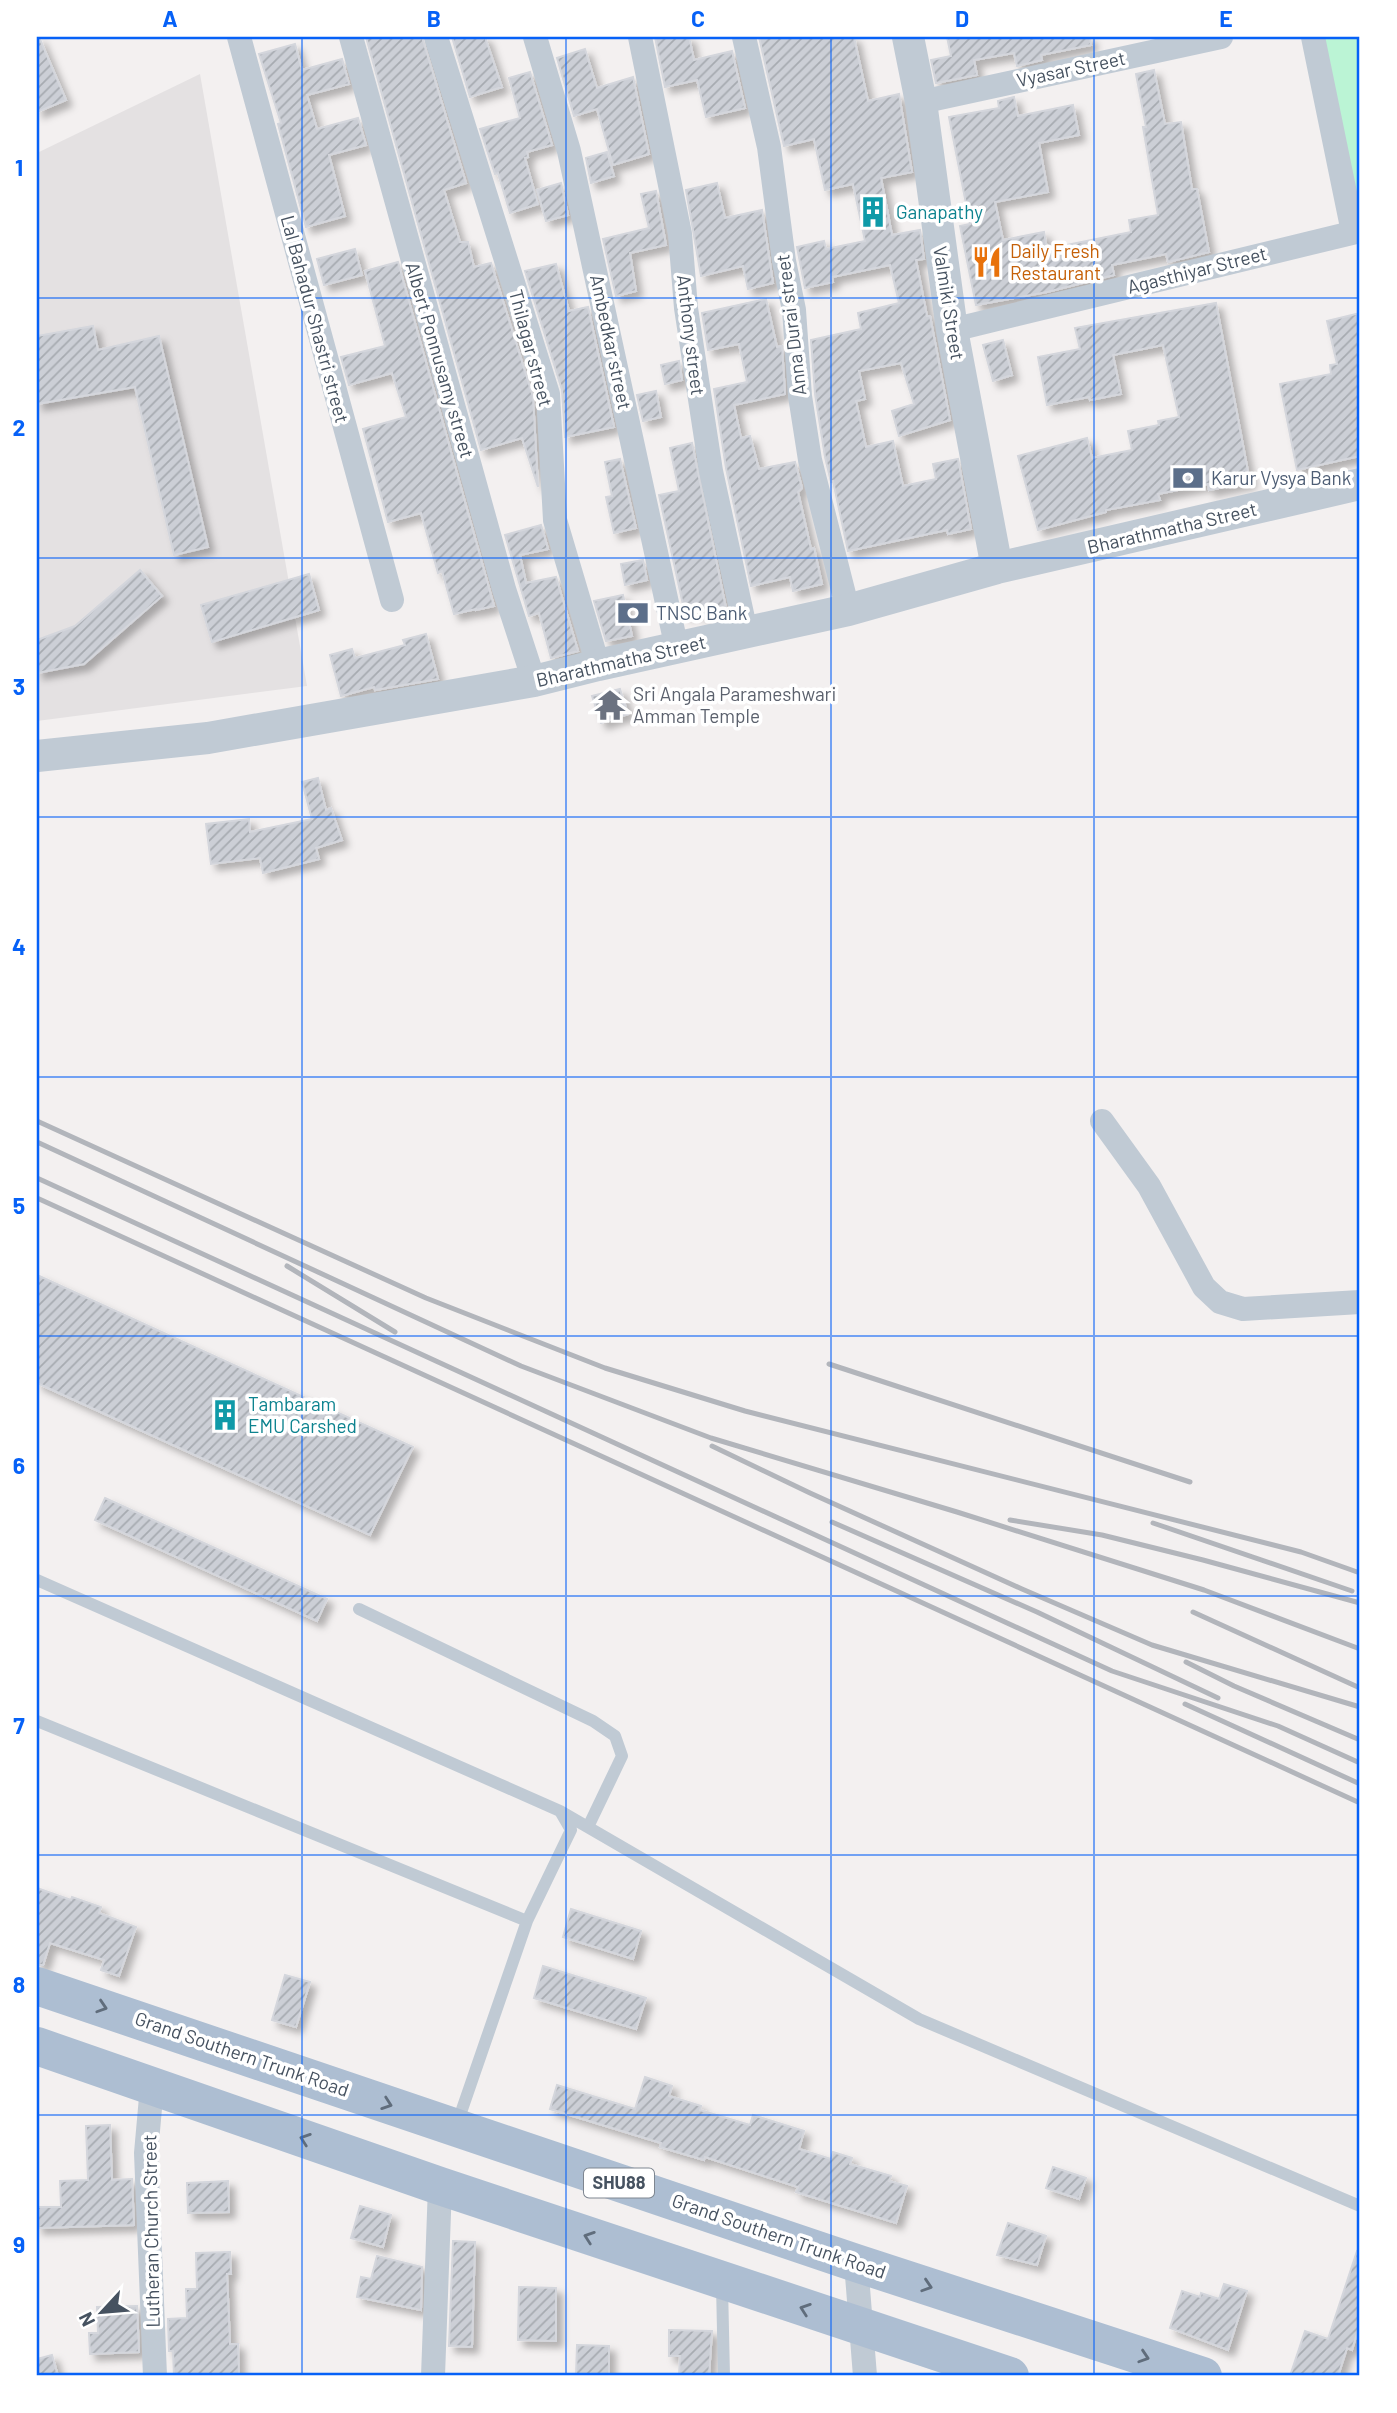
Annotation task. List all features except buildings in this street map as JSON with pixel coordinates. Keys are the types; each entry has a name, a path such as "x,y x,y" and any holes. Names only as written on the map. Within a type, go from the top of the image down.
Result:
{"main road":[{"name":"Grand Southern Trunk Road","path":"37,1986 856,2263 1203,2376"},
{"path":"37,2046 440,2186 862,2328 931,2357 1010,2376"}],"street":[{"name":"Lal Bahadur Shastri street","path":"239,37 392,600"},
{"name":"Albert Ponnusamy street","path":"351,37 500,575 534,681"},
{"name":"Thilagar street","path":"436,37 548,394 555,520 598,665"},
{"name":"Ambedkar street","path":"535,37 569,151 677,649"},
{"name":"Anthony street","path":"640,37 680,234 686,308 711,471 747,632"},
{"name":"Anna Durai street","path":"744,37 769,147 784,261 794,310 800,396 810,460 848,610"},
{"name":"Valmiki Street","path":"908,37 921,102 952,330 997,568"},
{"name":"Vyasar Street","path":"921,102 1221,37"},
{"path":"1313,37 1357,232"},
{"name":"Agasthiyar Street","path":"952,330 1357,232"},
{"name":"Bharathmatha Street","path":"37,757 208,738 534,681 848,610 997,568 1360,484"},
{"path":"1102,1121 1149,1186 1204,1287 1220,1302 1243,1309 1360,1302"},
{"name":"Lutheran Church Street","path":"152,2086 146,2153 155,2376"},
{"path":"433,2376 440,2186"},
{"path":"856,2263 865,2376"}],"lane":[{"path":"37,1580 560,1811 919,2019 1360,2206"},
{"path":"359,1609 593,1721 615,1736 622,1756 588,1827"},
{"path":"37,1721 527,1921"},
{"path":"456,2128 527,1921 571,1830 560,1811"},
{"path":"722,2281 724,2376"}],"shaded area":[{"path":"200,74 307,686 37,721 37,153"}],"green space":[{"path":"1319,37 1360,37 1360,212"}],"railway":[{"path":"37,1121 426,1298 605,1368 745,1411 1301,1552 1360,1573"},
{"path":"37,1142 521,1366 711,1438 1204,1590 1360,1649"},
{"path":"37,1178 1112,1671 1278,1726 1360,1763"},
{"path":"37,1198 1360,1803"},
{"path":"287,1266 395,1332"},
{"path":"829,1364 1190,1482"},
{"path":"712,1446 1022,1589 1152,1645 1360,1707"},
{"path":"1010,1520 1102,1535 1360,1603"},
{"path":"832,1522 1037,1612 1218,1698"},
{"path":"1153,1523 1352,1591"},
{"path":"1193,1612 1360,1688"},
{"path":"1186,1662 1234,1686 1360,1740"},
{"path":"1185,1704 1360,1784"}],"place":[{"name":"Ganapathy","path":"873,212"},
{"name":"Daily Fresh Restaurant","path":"987,262"},
{"name":"Karur Vysya Bank","path":"1188,478"},
{"name":"TNSC Bank","path":"633,613"},
{"name":"Sri Angala Parameshwari Amman Temple","path":"610,705"},
{"name":"Tambaram EMU Carshed","path":"225,1415"}]}
